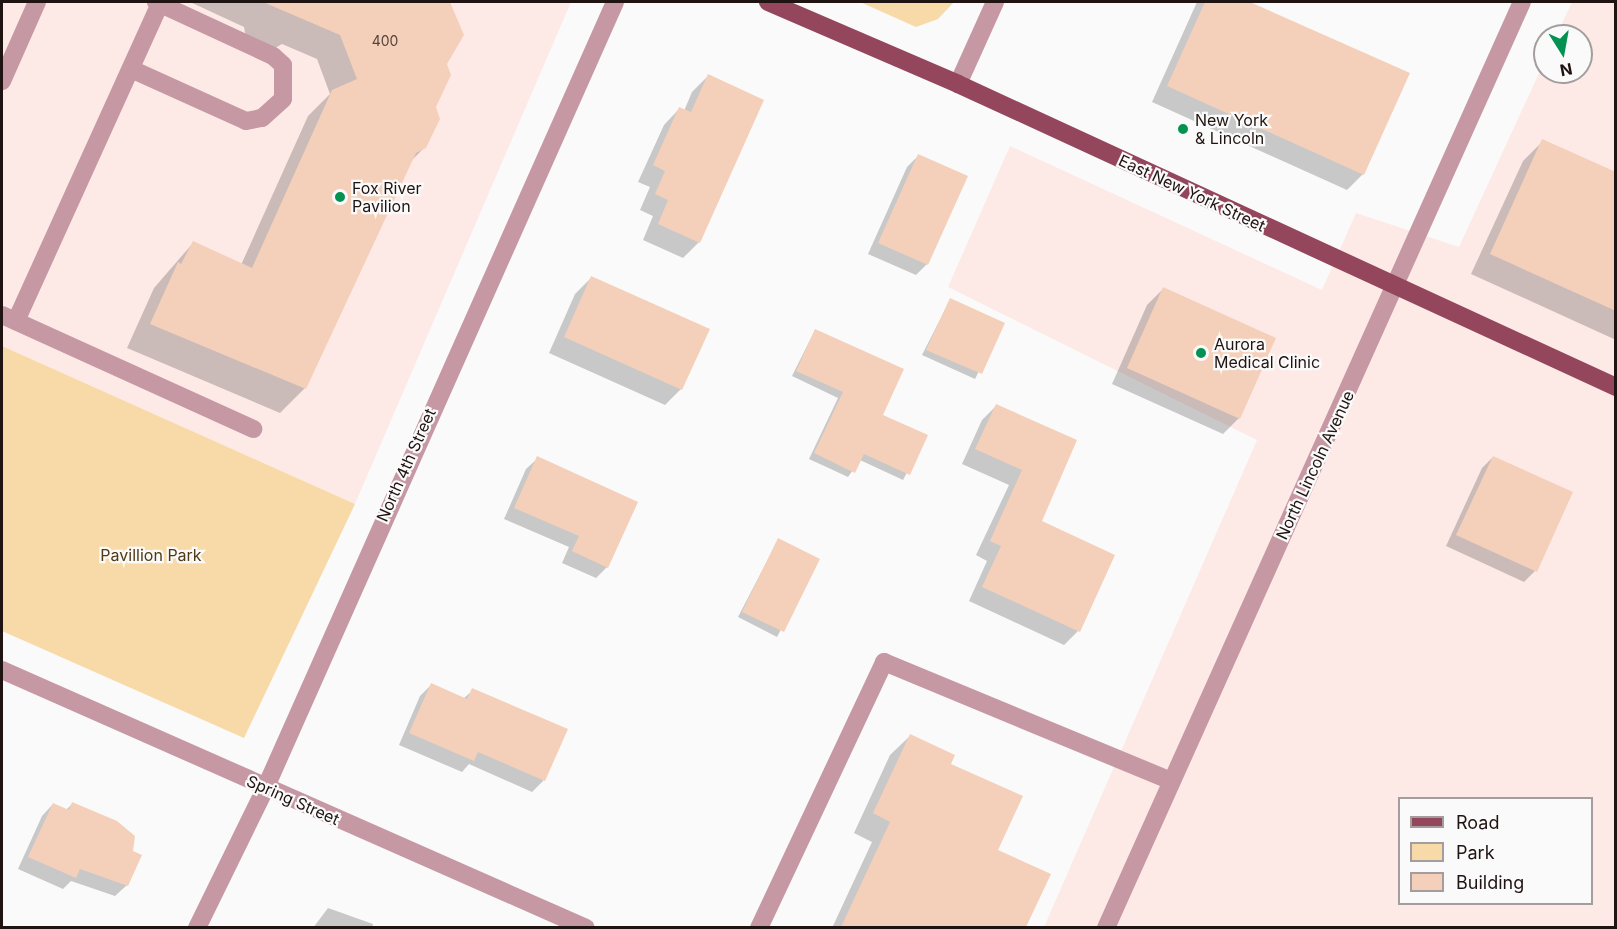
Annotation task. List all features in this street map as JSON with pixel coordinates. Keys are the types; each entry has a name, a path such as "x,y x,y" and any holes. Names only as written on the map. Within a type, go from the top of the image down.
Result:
{"main road":[{"name":"East New York Street","path":"768,2 958,84 1396,289 1616,387"}],"street":[{"path":"2,81 37,2"},
{"path":"131,69 246,121 262,118 283,99 283,65 273,56 159,2 131,69 9,318 253,429"},
{"name":"North 4th Street","path":"197,927 265,789 615,2"},
{"path":"958,84 995,2"},
{"name":"North Lincoln Avenue","path":"1106,927 1396,289 1522,2"},
{"path":"759,927 884,662 1171,781"},
{"name":"Spring Street","path":"2,670 265,789 586,927"}],"shaded area":[{"path":"2,2 571,2 355,504 2,346"},
{"path":"1572,2 1615,2 1615,927 1044,927 1257,440 948,287 1010,146 1322,290 1356,213 1459,247 1534,84 1593,84 1593,24 1562,24"}],"green space":[{"path":"860,2 954,2 938,19 916,27"},
{"name":"Pavillion Park","path":"2,346 355,504 244,738 2,631"}],"building":[{"name":"Fox River Pavilion","path":"263,2 450,2 464,35 447,64 451,75 436,107 440,119 426,148 416,153 306,389 150,324 178,262 181,264 193,241 252,268 332,90 357,79 340,35"},
{"path":"1205,2 1250,2 1410,73 1364,175 1167,86"},
{"path":"708,74 764,100 700,243 658,224 668,200 655,194 665,171 653,165 679,107 691,112"},
{"path":"1542,139 1616,172 1616,311 1490,254"},
{"path":"918,154 968,176 928,265 878,243"},
{"path":"591,276 710,329 682,390 564,337"},
{"name":"Aurora Medical Clinic","path":"1163,287 1276,338 1240,419 1127,368"},
{"path":"950,298 1005,323 982,374 926,350"},
{"path":"815,329 904,369 883,415 928,435 910,475 864,454 855,473 814,453 843,392 796,371"},
{"path":"996,404 1077,440 1042,521 1115,555 1080,632 982,587 1001,546 990,541 1022,470 975,449"},
{"path":"537,456 638,502 608,568 572,551 579,536 514,508"},
{"path":"1493,456 1573,492 1537,572 1456,535"},
{"path":"778,538 820,559 784,632 742,612"},
{"path":"431,683 467,699 472,688 568,729 545,781 478,752 474,761 409,733"},
{"path":"910,734 955,755 951,764 1023,796 998,850 1051,874 1026,927 841,927 890,822 873,813"},
{"path":"72,802 117,821 135,836 133,851 142,855 128,886 80,869 76,878 28,857 53,803 69,810"}],"place":[{"name":"New York & Lincoln","path":"1183,129"},
{"name":"Fox River Pavilion","path":"340,197"},
{"name":"Aurora Medical Clinic","path":"1201,353"}]}
